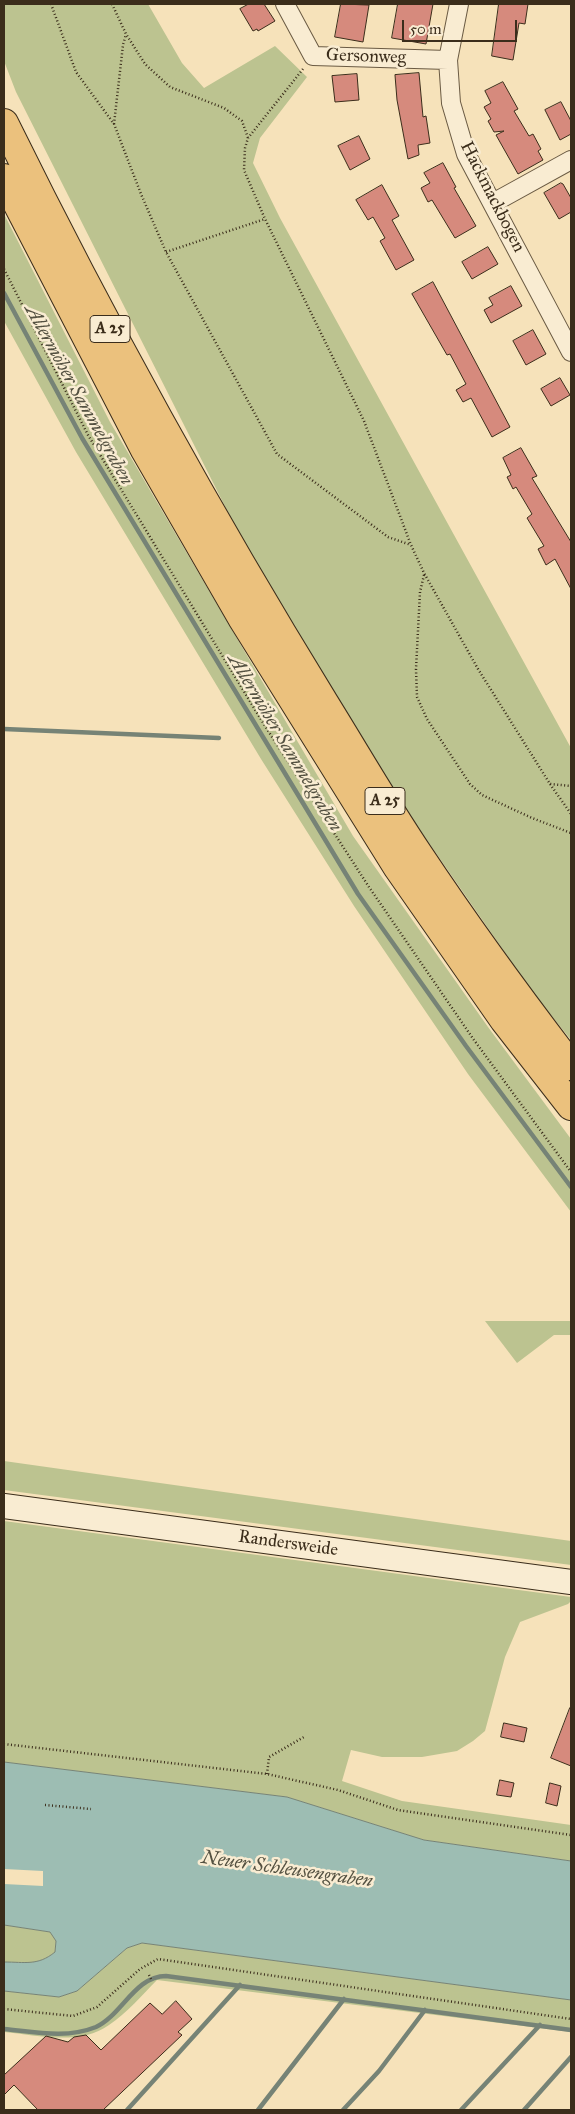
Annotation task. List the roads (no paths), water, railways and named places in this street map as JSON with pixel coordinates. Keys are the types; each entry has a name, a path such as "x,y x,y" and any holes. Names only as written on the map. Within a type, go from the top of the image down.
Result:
{"highway":[{"name":"A 25","path":"5,123 120,349 217,525 264,605 418,854 525,1005 571,1066"},
{"name":"A 25","path":"4,178 141,442 242,618 398,868 504,1020 571,1106"}],"street":[{"name":"Gersonweg","path":"285,4 313,56 448,60"},
{"name":"Hackmackbogen","path":"459,4 448,60 451,103 466,154 571,352"},
{"path":"493,203 571,160"},
{"name":"Randersweide","path":"4,1506 571,1582"}],"water":[{"name":"Neuer Schleusengraben","path":"4,1762 287,1797 424,1840 571,1861 571,2000 142,1943 127,1948 77,1991 59,1997 4,1991 4,1962 31,1962 43,1959 55,1952 56,1941 50,1932 4,1925"}],"waterway":[{"name":"Allermöher Sammelgraben","path":"4,293 82,438 358,894 466,1046 571,1187"},
{"path":"4,729 219,738"},
{"path":"4,2029 62,2034 85,2031 96,2027 114,2014 146,1982 166,1976 571,2030"},
{"path":"127,2110 240,1985"},
{"path":"258,2110 344,1999"},
{"path":"343,2110 379,2071 425,2010"},
{"path":"461,2110 540,2025"},
{"path":"524,2110 571,2057"}]}
